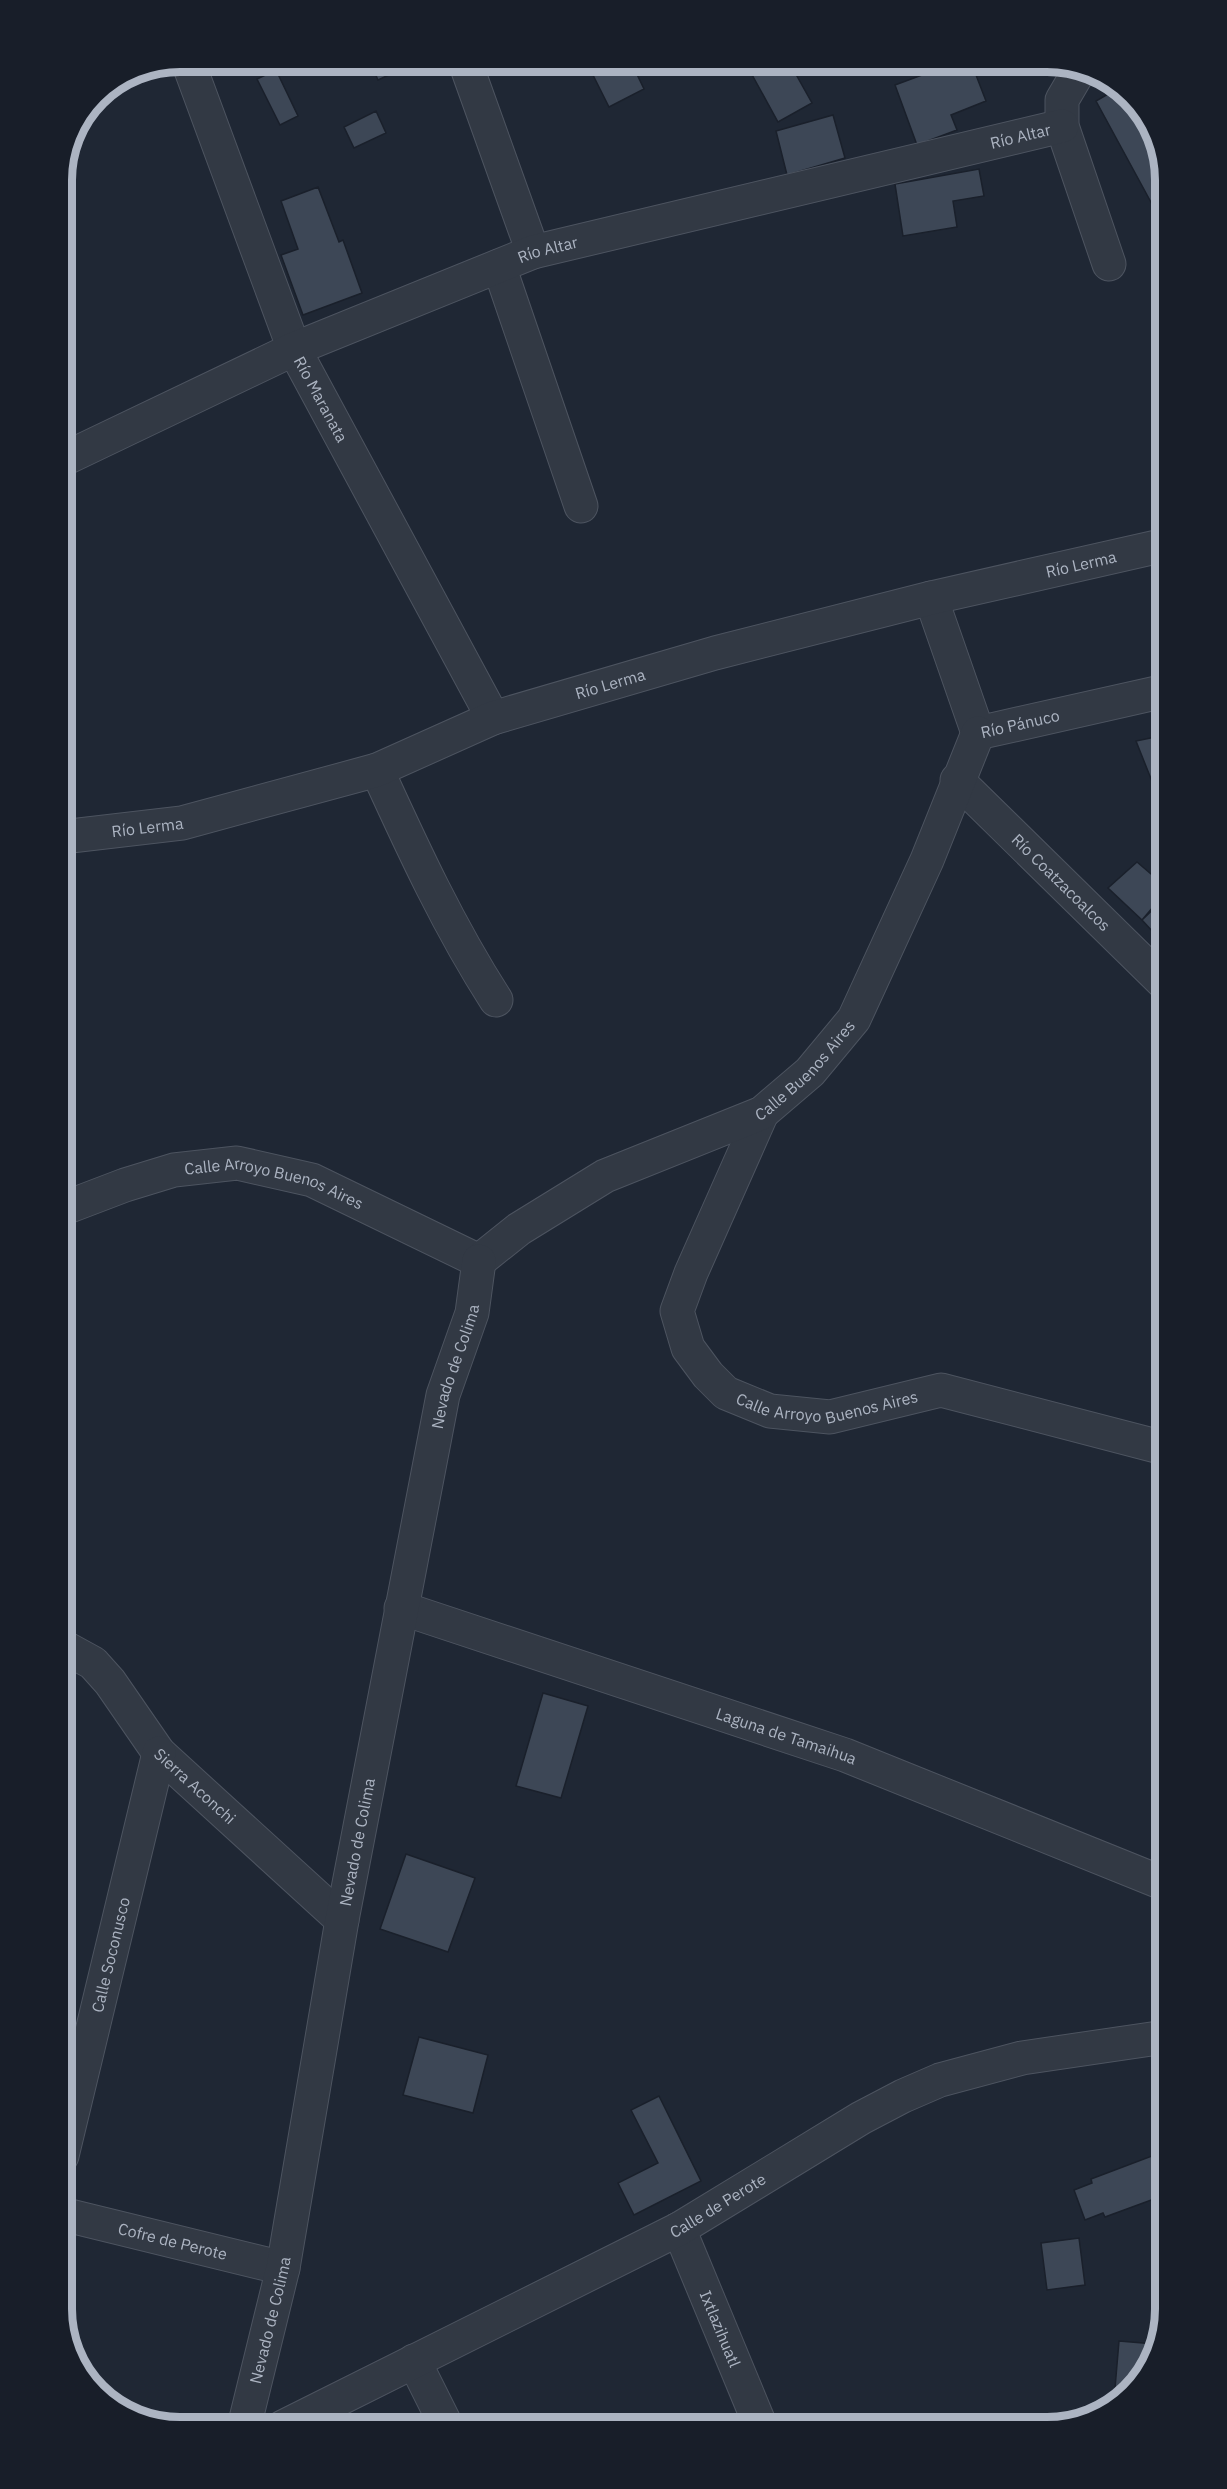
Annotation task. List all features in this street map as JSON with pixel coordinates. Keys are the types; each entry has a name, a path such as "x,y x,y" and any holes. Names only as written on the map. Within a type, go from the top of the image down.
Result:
{"street":[{"name":"Río Maranata","path":"192,72 294,349 493,718"},
{"path":"469,72 533,252"},
{"path":"1076,76 1062,99 1062,126 1109,264"},
{"name":"Río Altar","path":"72,455 294,349 533,252 1062,126"},
{"path":"499,266 580,506"},
{"name":"Río Lerma","path":"72,836 182,823 377,770 493,718 715,653 931,598 1155,547"},
{"name":"Río Pánuco","path":"931,598 978,733 1155,693"},
{"name":"Calle Buenos Aires","path":"479,1262 519,1228 605,1176 762,1113 810,1072 854,1019 927,860 957,780 978,733"},
{"path":"377,770 426,878 468,956 496,1000"},
{"name":"Río Coatzacoalcos","path":"957,780 1155,973"},
{"name":"Calle Arroyo Buenos Aires","path":"762,1113 691,1273 677,1311 688,1348 708,1375 726,1393 770,1411 830,1417 941,1390 1155,1446"},
{"name":"Calle Arroyo Buenos Aires","path":"72,1205 125,1185 174,1170 237,1162 312,1180 479,1262"},
{"name":"Nevado de Colima","path":"246,2417 283,2268 342,1920 443,1395 472,1313 479,1262"},
{"name":"Laguna de Tamaihua","path":"401,1608 845,1755 1155,1880"},
{"name":"Sierra Aconchi","path":"72,1651 99,1669 159,1754 342,1920"},
{"name":"Calle Soconusco","path":"72,2115 159,1754"},
{"name":"Calle de Perote","path":"303,2417 679,2229 861,2118 940,2080 1022,2058 1155,2039"},
{"name":"Cofre de Perote","path":"72,2216 283,2268"},
{"name":"Ixtlazihuatl","path":"679,2229 757,2417"},
{"path":"414,2361 442,2417"}],"building":[{"path":"277,72 298,116 280,125 257,79"},
{"path":"374,72 395,72 378,80"},
{"path":"592,72 636,72 644,89 609,107"},
{"path":"750,72 795,72 812,103 778,122"},
{"path":"930,72 975,72 986,101 951,115 957,130 917,145 895,85"},
{"path":"1110,93 1133,114 1140,126 1153,159 1155,210 1096,101"},
{"path":"376,111 386,133 354,148 344,127"},
{"path":"833,115 845,158 787,175 776,131"},
{"path":"979,169 984,196 953,201 957,227 903,236 895,184"},
{"path":"318,187 339,242 343,240 362,293 303,315 281,255 298,249 281,201"},
{"path":"1155,737 1155,789 1136,741"},
{"path":"1137,862 1155,877 1155,905 1142,920 1108,888"},
{"path":"1155,908 1155,934 1142,920"},
{"path":"543,1693 588,1706 561,1798 516,1786"},
{"path":"406,1854 475,1878 448,1952 380,1929"},
{"path":"419,2037 488,2055 473,2113 403,2095"},
{"path":"659,2096 701,2181 634,2215 618,2183 658,2163 631,2110"},
{"path":"1155,2155 1155,2199 1105,2217 1103,2213 1085,2220 1074,2190 1092,2183 1091,2179"},
{"path":"1079,2238 1085,2285 1047,2290 1041,2243"},
{"path":"1119,2341 1149,2344 1137,2369 1115,2393"}]}
